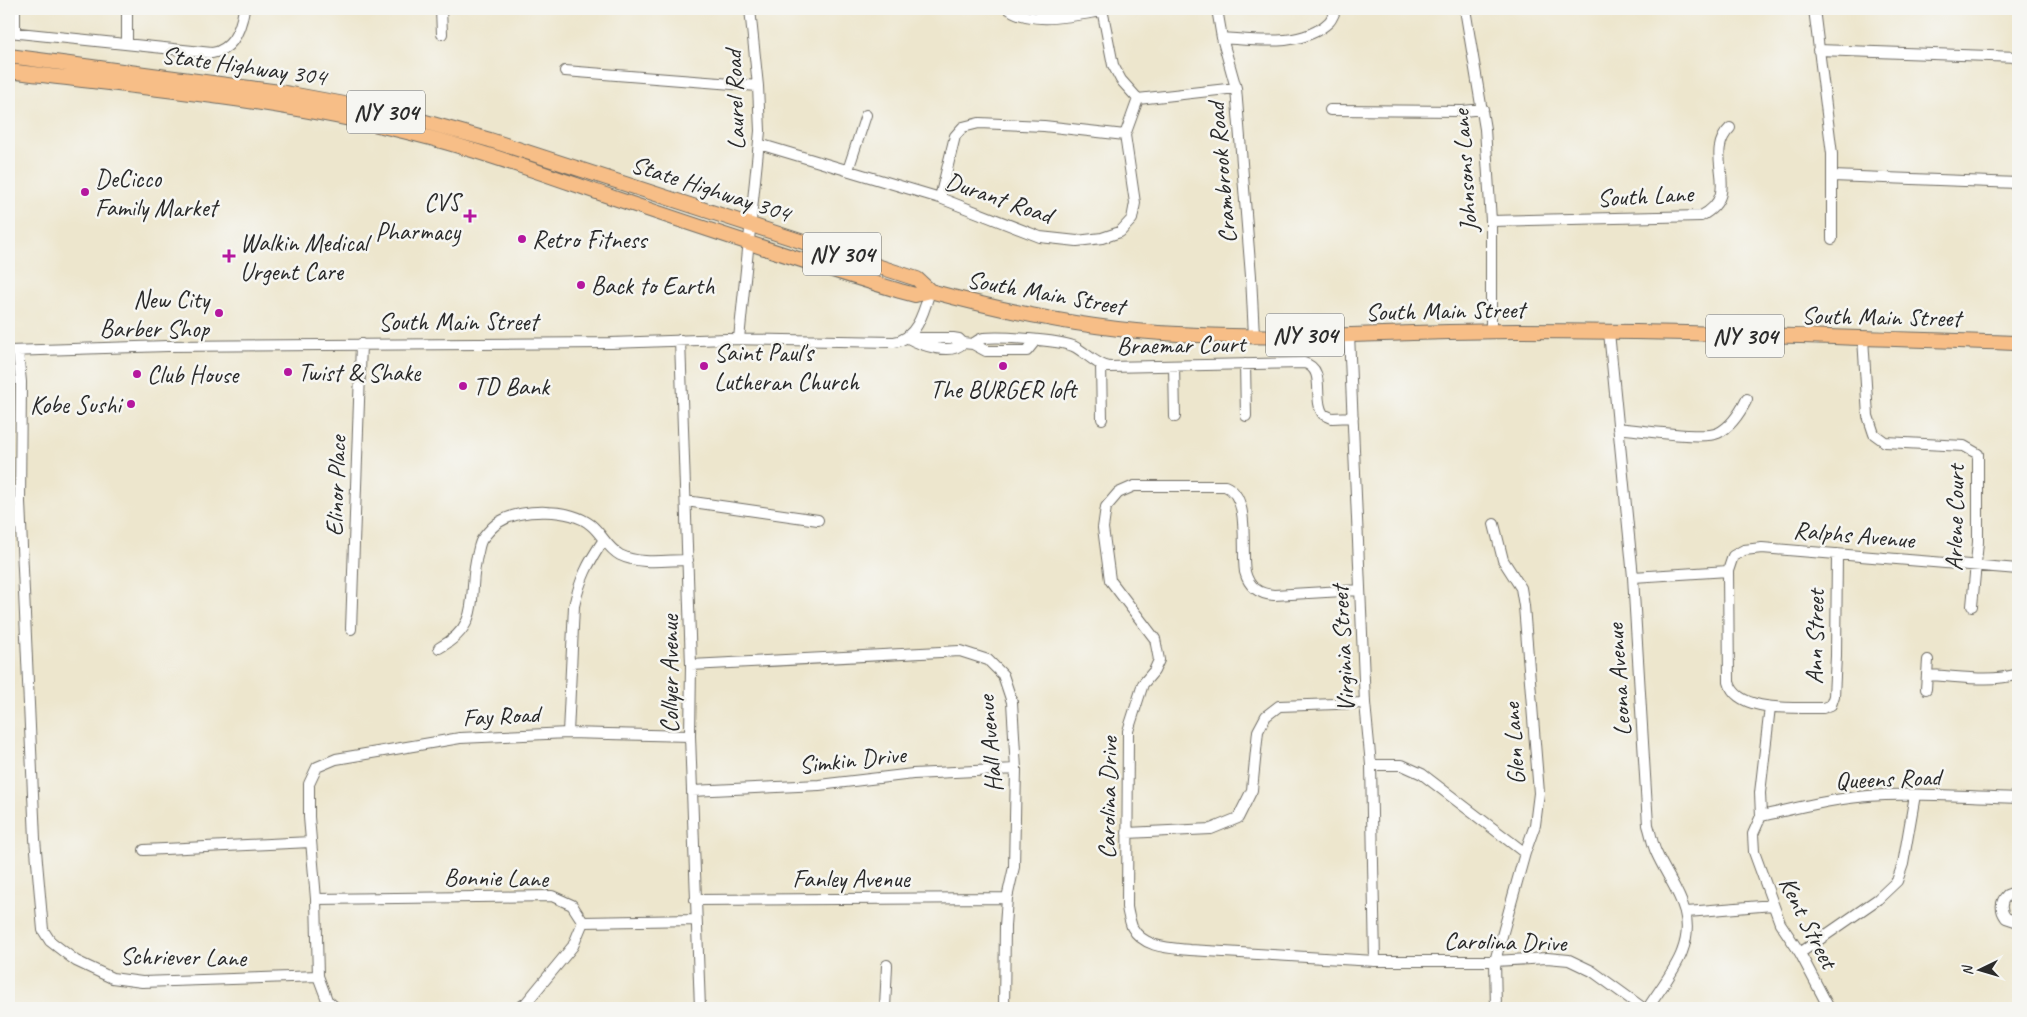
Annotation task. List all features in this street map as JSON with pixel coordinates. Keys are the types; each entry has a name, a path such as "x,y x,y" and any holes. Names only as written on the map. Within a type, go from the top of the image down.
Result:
{"main road":[{"name":"State Highway 304","path":"9,56 280,92 379,110 476,136 750,224 917,279 930,291"},
{"name":"State Highway 304","path":"9,71 268,104 367,122 478,152 748,243 912,295 930,291"},
{"name":"South Main Street","path":"930,291 1010,312 1079,324 1165,334 1254,336 1491,331 1609,332 2018,342"}],"street":[{"path":"14,9 12,32 217,52 226,48 234,40 240,27 244,9"},
{"path":"127,9 127,44"},
{"path":"441,9 442,34"},
{"name":"Laurel Road","path":"739,339 759,144 758,86 750,9"},
{"path":"1009,9 1017,15 1038,18 1102,10 1113,65 1121,80 1138,99"},
{"name":"Crambrook Road","path":"1217,9 1222,38 1236,88 1254,336"},
{"path":"1222,38 1274,41 1296,38 1315,32 1330,22 1336,9"},
{"name":"Johnsons Lane","path":"1466,9 1483,109 1491,221 1491,331"},
{"path":"1814,9 1832,154 1832,239"},
{"path":"1818,50 2018,57"},
{"path":"565,72 758,86"},
{"path":"1138,99 1236,88"},
{"path":"940,198 955,136 963,127 980,122 1044,126 1124,135 1138,99"},
{"path":"1330,110 1463,111 1483,109"},
{"path":"848,170 866,115"},
{"name":"South Lane","path":"1491,221 1701,216 1712,210 1720,202 1722,191 1719,146 1722,136 1730,128"},
{"name":"Durant Road","path":"759,144 940,198 1040,237 1078,242 1102,238 1120,232 1132,219 1135,203 1124,135"},
{"path":"1832,176 2018,183"},
{"name":"South Main Street","path":"13,351 168,346 611,343 739,339 894,342 907,338 919,321 930,291"},
{"name":"Leona Avenue","path":"1609,332 1633,577 1648,825 1655,850 1678,891 1687,912 1686,938 1682,953 1648,1008"},
{"name":"Virginia Street","path":"1349,334 1365,704 1371,766 1375,962"},
{"name":"South Main Street","path":"907,338 931,348 956,348 985,338 1036,341"},
{"name":"Arlene Court","path":"1863,338 1868,416 1874,434 1885,442 1964,446 1978,454 1976,566 1972,606"},
{"name":"Collyer Avenue","path":"680,340 691,666 690,736 700,1008"},
{"name":"Braemar Court","path":"1036,341 1070,345 1101,365 1114,367 1301,363 1311,365 1317,374 1318,403 1323,414 1332,418 1353,417"},
{"name":"Elinor Place","path":"351,629 361,344"},
{"name":"Schriever Lane","path":"13,351 21,382 20,502 36,849 42,930 50,941 76,961 112,978 142,982 318,976"},
{"path":"1245,364 1246,416"},
{"path":"1101,365 1102,419"},
{"path":"1174,366 1175,417"},
{"path":"1618,428 1704,436 1711,435 1719,433 1739,414 1747,399"},
{"name":"Carolina Drive","path":"1360,590 1274,596 1255,590 1248,581 1245,572 1241,503 1236,493 1229,487 1216,484 1134,486 1118,493 1106,507 1103,528 1110,580 1155,639 1159,660 1154,671 1143,684 1128,731 1127,908 1133,928 1146,942 1162,947 1190,950 1375,962 1495,961 1547,958 1569,960 1592,971 1643,1008"},
{"path":"686,501 818,520"},
{"path":"439,648 463,632 469,617 476,559 481,539 499,522 524,513 550,512 574,516 592,525 604,541 620,555 639,561 688,560"},
{"name":"Glen Lane","path":"1494,524 1503,560 1521,588 1539,794 1535,825 1525,853 1495,961 1496,1008"},
{"path":"568,733 574,606 588,562 604,541"},
{"name":"Ralphs Avenue","path":"1728,571 1732,556 1744,550 1762,548 2018,569"},
{"name":"Ann Street","path":"1728,571 1729,682 1731,690 1736,696 1745,701 1770,707 1823,708 1831,705 1834,696 1836,554"},
{"path":"1633,577 1728,571"},
{"name":"Hall Avenue","path":"691,666 960,651 988,660 1003,675 1012,702 1016,769 1014,867 1007,898 1004,1008"},
{"path":"1926,689 1928,660"},
{"path":"1927,675 1994,679 2007,678 2018,674"},
{"path":"1128,833 1211,829 1238,818 1252,790 1258,731 1266,716 1279,706 1365,704"},
{"name":"Kent Street","path":"1770,707 1760,793 1761,816 1753,834 1754,852 1780,923 1800,953 1829,1008"},
{"name":"Fay Road","path":"311,842 309,784 317,767 336,759 460,738 568,733 690,736"},
{"path":"1371,766 1402,765 1422,774 1525,853"},
{"name":"Simkin Drive","path":"692,791 819,785 913,774 1016,769"},
{"path":"1800,953 1878,899 1896,881 1903,864 1915,795"},
{"name":"Queens Road","path":"1761,816 1822,802 1859,796 1915,795 2018,798"},
{"path":"144,850 311,842 316,900 318,976 327,1000 336,1008"},
{"path":"2018,891 2006,895 2001,904 2006,918 2018,922"},
{"name":"Bonnie Lane","path":"316,900 552,896 572,905 583,922"},
{"name":"Fanley Avenue","path":"695,900 1007,898"},
{"path":"1687,912 1773,905"},
{"path":"519,1008 526,1003 573,946 583,922 696,920"},
{"path":"885,1008 887,965"}],"place":[{"name":"DeCicco Family Market","path":"85,192"},
{"name":"CVS Pharmacy","path":"470,216"},
{"name":"Retro Fitness","path":"522,239"},
{"name":"Walkin Medical Urgent Care","path":"229,256"},
{"name":"Back to Earth","path":"581,285"},
{"name":"New City Barber Shop","path":"219,313"},
{"name":"Saint Paul's Lutheran Church","path":"704,366"},
{"name":"The BURGER loft","path":"1003,366"},
{"name":"Twist & Shake","path":"288,372"},
{"name":"Club House","path":"137,374"},
{"name":"TD Bank","path":"463,386"},
{"name":"Kobe Sushi","path":"131,404"}]}
